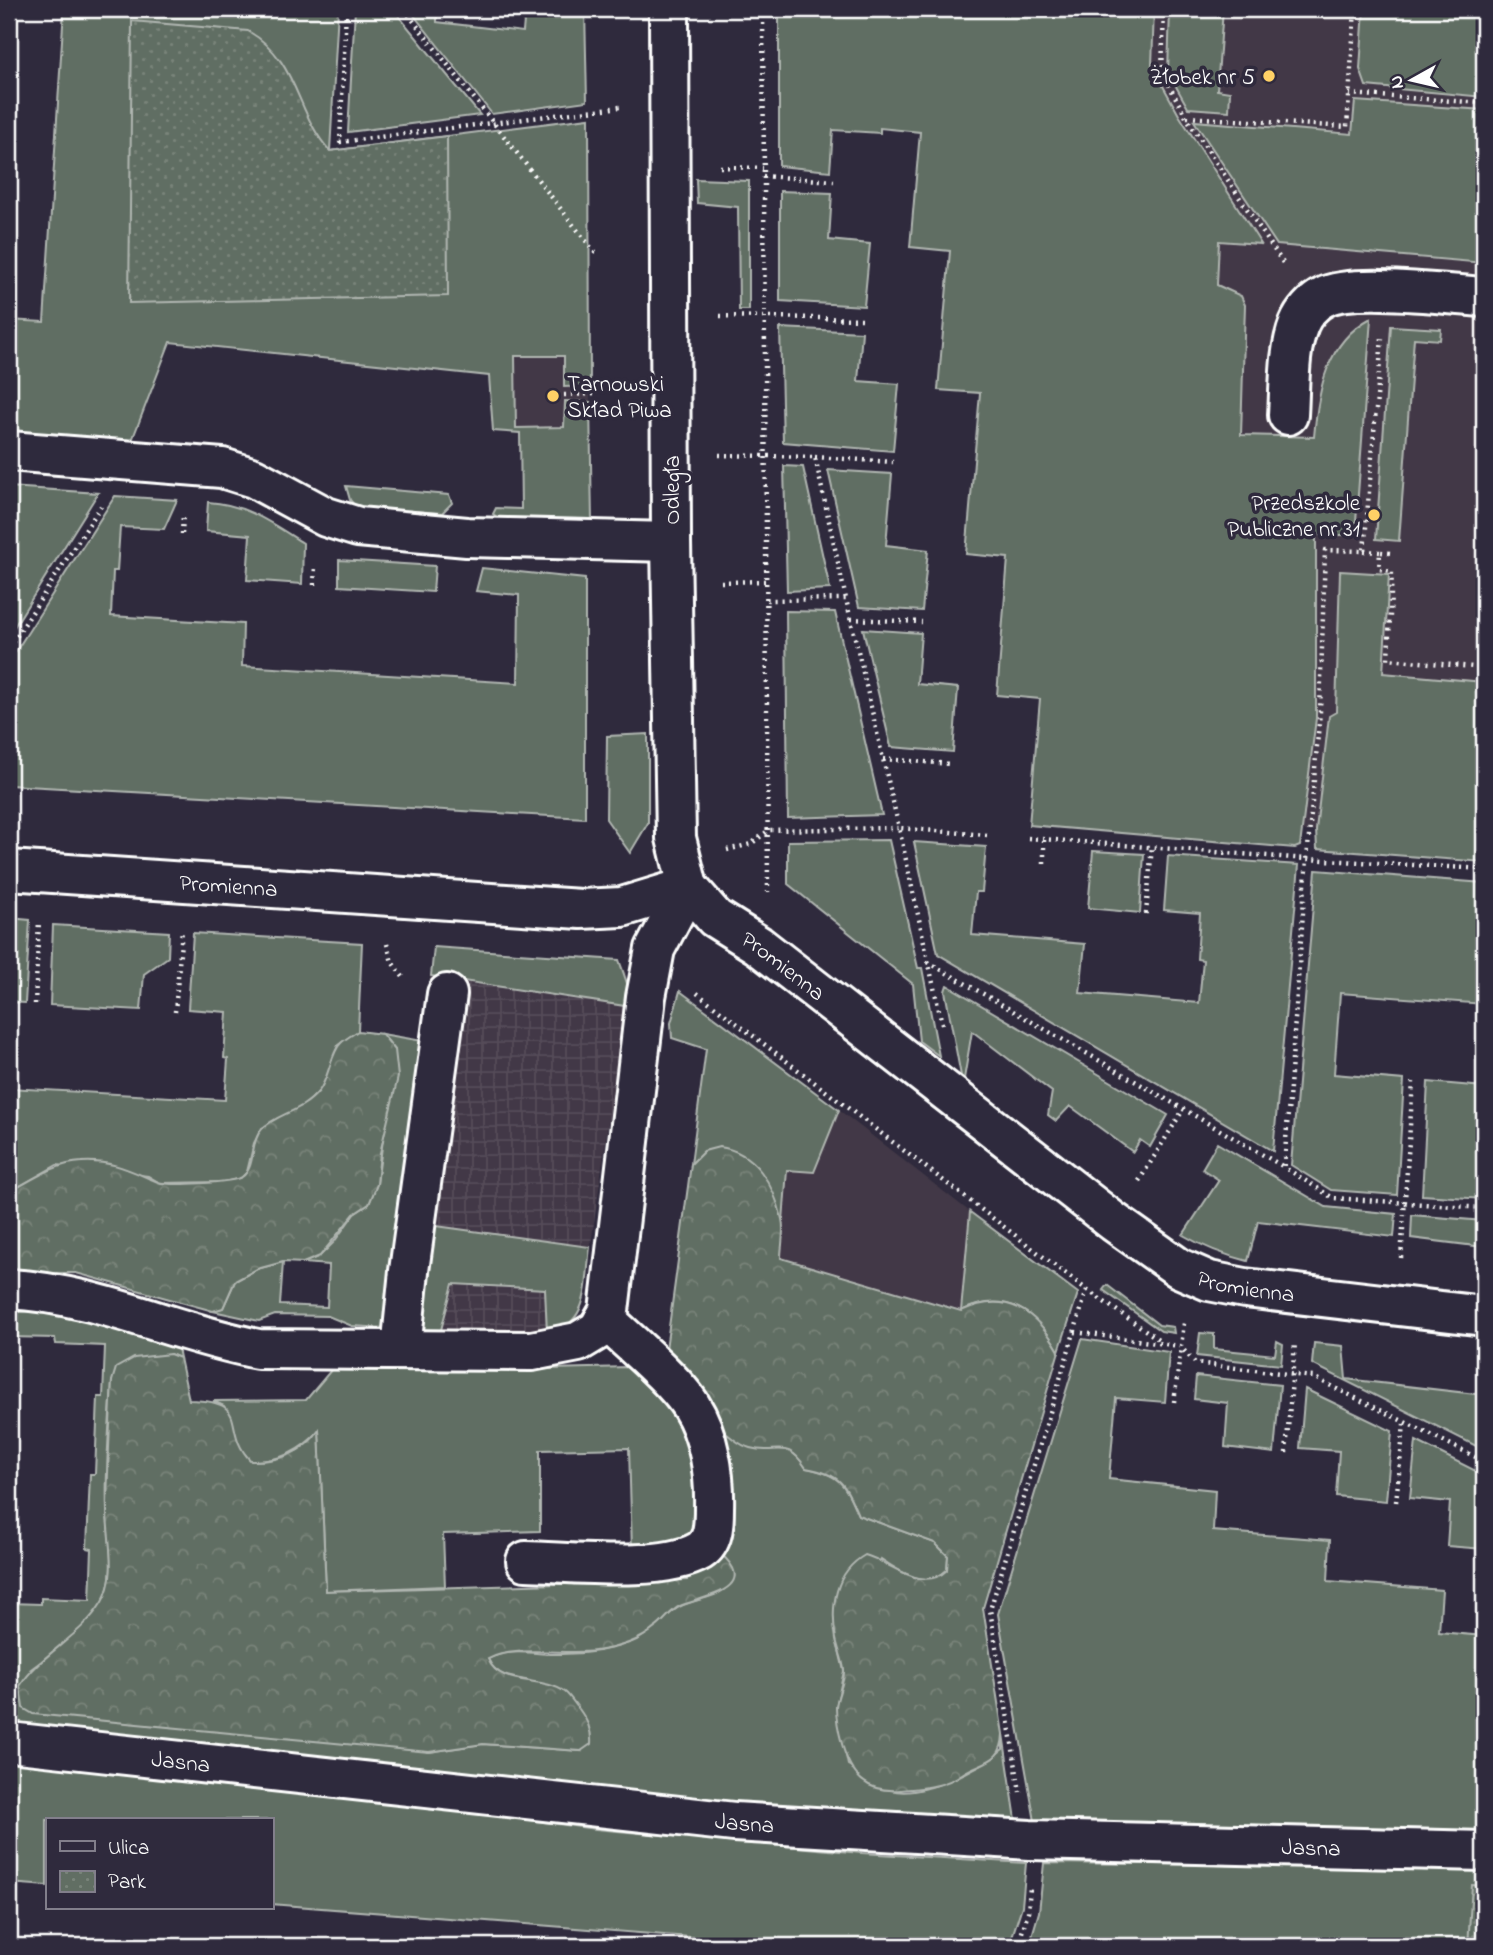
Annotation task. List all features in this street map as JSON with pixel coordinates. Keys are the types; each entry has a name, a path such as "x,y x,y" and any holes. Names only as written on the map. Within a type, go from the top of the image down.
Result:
{"street":[{"name":"Odległa","path":"669,9 671,542 676,838 685,874"},
{"path":"1288,415 1293,346 1300,322 1312,305 1325,296 1372,290 1484,297"},
{"path":"9,451 222,468 254,478 326,517 358,527 467,537 671,542"},
{"name":"Promienna","path":"26,871 581,909 622,907 685,874 715,918 758,945 1114,1222 1179,1268 1209,1281 1299,1295 1484,1316"},
{"path":"9,1289 50,1291 103,1303 216,1340 258,1349 532,1351 559,1348 578,1342 598,1330 609,1311 646,998 655,949 685,874"},
{"path":"401,1350 409,1271 447,994"},
{"path":"526,1561 649,1564 681,1559 702,1549 714,1531 715,1495 706,1440 691,1405 605,1319"},
{"name":"Jasna","path":"9,1742 734,1822 1030,1840 1484,1851"}],"path":[{"path":"346,9 340,142 669,103"},
{"path":"404,9 597,255"},
{"path":"758,945 768,888 769,830 763,454 763,9"},
{"path":"1164,9 1161,72 1186,117 1312,305"},
{"path":"1186,117 1347,127 1354,9"},
{"path":"1349,94 1484,103"},
{"path":"763,176 834,181"},
{"path":"670,316 863,319"},
{"path":"1364,551 1382,333"},
{"path":"564,395 597,394"},
{"path":"671,456 763,454 893,462"},
{"path":"815,457 950,1056 948,1094"},
{"path":"9,648 106,499"},
{"path":"1284,1167 1320,712 1325,550 1390,553"},
{"path":"1380,552 1379,569 1392,571 1388,659 1484,668"},
{"path":"767,600 846,599"},
{"path":"850,619 922,622"},
{"path":"883,759 951,764"},
{"path":"685,874 751,844 769,830 899,828 987,835"},
{"path":"1028,838 1484,869"},
{"path":"1044,839 1044,863"},
{"path":"1146,914 1152,846"},
{"path":"26,871 34,1004"},
{"path":"175,1012 185,882"},
{"path":"655,949 685,984 1087,1290 1164,1343"},
{"path":"928,962 1284,1167 1333,1198 1484,1208"},
{"path":"1398,1307 1413,1082"},
{"path":"1114,1222 1182,1110"},
{"path":"1174,1402 1192,1273"},
{"path":"1018,1946 1028,1912 1032,1858 990,1610 1087,1290"},
{"path":"1286,1454 1299,1295"},
{"path":"1075,1332 1180,1346 1195,1363 1313,1377 1484,1461"},
{"path":"1396,1502 1404,1424"}],"shaded area":[{"path":"1055,9 1484,9 1484,827 1268,832 1211,456"},
{"path":"515,355 564,356 565,386 590,386 590,402 565,401 565,428 515,428"},
{"path":"434,947 619,960 625,971 628,986 582,1306 574,1321 547,1333 385,1328"},
{"path":"839,1110 970,1212 961,1311 780,1258 787,1170 814,1172"}],"green space":[{"path":"64,9 338,9 330,151 589,118 590,386 564,387 564,356 515,356 516,428 564,427 565,401 590,402 592,522 497,517 493,514 496,508 521,509 520,433 493,431 489,376 170,342 131,443 9,433 9,320 44,322"},
{"path":"355,9 393,9 480,115 348,132"},
{"path":"409,9 437,9 437,22 523,32 525,9 585,9 587,101 492,114"},
{"path":"779,9 1154,9 1152,66 1179,115 1261,244 1219,241 1217,285 1241,296 1245,305 1241,435 1314,437 1322,385 1334,354 1356,328 1371,318 1355,535 1316,535 1316,718 1300,846 1295,848 1029,825 1040,699 997,695 1008,558 966,554 980,393 938,390 950,251 910,247 920,132 880,128 880,133 833,130 830,171 779,166"},
{"path":"1170,9 1223,9 1217,90 1230,92 1229,111 1188,108 1168,72"},
{"path":"1364,9 1484,9 1484,97 1366,86 1360,69"},
{"path":"132,21 248,31 265,43 277,57 319,136 330,151 447,136 448,296 129,303"},
{"path":"1355,101 1484,110 1484,263 1277,245 1194,121 1352,134"},
{"path":"696,179 749,181 749,310 739,310 738,207 697,203"},
{"path":"780,191 832,193 829,240 870,244 864,306 780,301"},
{"path":"1391,326 1441,329 1440,340 1414,338 1399,541 1376,539"},
{"path":"780,328 862,332 858,381 899,384 893,451 783,442"},
{"path":"784,466 803,467 830,589 787,591"},
{"path":"828,470 892,474 886,545 928,550 922,611 859,607"},
{"path":"346,486 449,495 452,503 442,513 356,507 350,500"},
{"path":"9,487 98,493 9,635"},
{"path":"115,496 177,500 164,529 120,527 117,571 113,571 111,616 243,624 242,666 518,683 519,595 476,591 482,568 585,579 585,818 9,785 9,662"},
{"path":"208,502 246,511 303,543 302,584 247,580 250,535 206,531"},
{"path":"339,560 435,566 433,592 339,586"},
{"path":"1340,571 1389,574 1383,673 1484,682 1484,862 1317,849 1316,830 1329,716 1336,712"},
{"path":"786,611 835,612 882,815 788,818"},
{"path":"863,629 921,633 917,684 958,688 953,752 891,747"},
{"path":"648,734 648,823 630,853 606,819 607,736"},
{"path":"889,840 918,968 922,968 939,1056 919,1041 913,984 788,884 788,841"},
{"path":"914,842 986,847 982,892 976,892 972,935 1085,944 1080,993 1199,1003 1203,960 1197,959 1200,913 1164,910 1168,856 1299,865 1273,1151 938,954"},
{"path":"1093,851 1144,854 1140,913 1088,908"},
{"path":"1316,870 1484,883 1484,1004 1340,993 1334,1074 1404,1080 1397,1195 1331,1190 1291,1165"},
{"path":"9,918 30,920 25,1003 9,1002"},
{"path":"53,925 169,932 168,957 144,974 141,1010 50,1005"},
{"path":"193,933 362,943 358,1031 338,1045 331,1070 321,1089 304,1107 262,1128 254,1143 247,1172 241,1178 223,1182 160,1183 148,1176 57,1165 9,1192 9,1088 225,1100 227,1012 188,1009"},
{"path":"434,947 619,960 628,986 625,1006 431,976"},
{"path":"947,985 1168,1115 1150,1147 1140,1140 1133,1152 1070,1106 1056,1121 1048,1115 1052,1092 972,1031 964,1079 961,1076 945,991"},
{"path":"680,991 839,1110 814,1172 787,1170 783,1221 771,1191 704,1151 691,1164 706,1049 672,1038 671,1023"},
{"path":"358,1031 382,1034 395,1050 398,1077 380,1153 377,1184 369,1204 354,1214 320,1256 303,1263 283,1262 257,1269 235,1281 223,1308 213,1311 76,1273 9,1273 9,1192 53,1169 82,1162 112,1165 164,1183 214,1182 242,1177 249,1167 258,1134 275,1119 305,1104 319,1091 338,1047"},
{"path":"382,1034 423,1041 385,1328 352,1326 328,1316 275,1315 259,1321 213,1311 223,1308 235,1281 257,1269 283,1262 280,1305 327,1307 329,1265 303,1263 320,1256 334,1242 354,1214 369,1204 377,1184 395,1050"},
{"path":"1428,1082 1484,1087 1484,1199 1422,1195"},
{"path":"1217,1143 1326,1207 1396,1214 1394,1237 1258,1221 1248,1261 1191,1240 1183,1235 1219,1180 1202,1169"},
{"path":"719,1147 743,1155 768,1182 783,1224 781,1258 961,1311 992,1303 1019,1308 1040,1325 1059,1351 983,1608 1003,1734 1002,1744 990,1760 948,1782 901,1790 878,1789 855,1773 846,1755 837,1721 836,1707 844,1670 836,1639 834,1614 841,1580 855,1562 865,1555 906,1574 927,1579 937,1577 947,1570 948,1556 935,1543 858,1515 840,1482 818,1470 806,1468 793,1453 781,1449 750,1448 728,1435 664,1364 691,1164 704,1151"},
{"path":"970,1212 1078,1293 1059,1351 1040,1325 1019,1308 992,1302 961,1311"},
{"path":"1412,1215 1484,1221 1484,1247 1411,1238"},
{"path":"429,1225 590,1247 586,1288 579,1312 572,1321 547,1333 545,1289 453,1284 441,1330 417,1329"},
{"path":"1107,1285 1159,1325 1173,1327 1174,1333 1161,1331 1103,1290"},
{"path":"44,1310 176,1338 180,1358 170,1354 112,1381 107,1478 111,1555 108,1589 90,1620 61,1647 31,1669 429,1752 483,1744 581,1751 530,1681 500,1673 488,1659 505,1653 580,1653 624,1645 645,1635 679,1607 723,1590 734,1577 632,1550 629,1448 540,1450 540,1531 443,1534 445,1586 326,1591 319,1431 289,1454 271,1460 251,1461 240,1449 224,1406 213,1401 306,1400 337,1363 509,1370 629,1367 765,1450 784,1449 794,1453 806,1468 835,1478 845,1488 858,1515 935,1543 948,1556 947,1570 931,1579 914,1577 881,1559 836,1637 844,1671 836,1707 848,1765 891,1790 918,1790 966,1773 993,1757 1003,1749 1003,1734 1017,1826 779,1815 9,1725 9,1603 41,1604 41,1598 90,1600 92,1549 87,1548 90,1474 95,1474 98,1397 103,1397 105,1346 56,1344 55,1338 9,1337 9,1313"},
{"path":"1200,1333 1214,1334 1214,1349 1275,1355 1277,1341 1283,1344 1281,1365 1197,1356"},
{"path":"1082,1339 1169,1352 1165,1402 1116,1398 1109,1479 1215,1490 1213,1531 1330,1540 1328,1581 1442,1590 1439,1632 1484,1636 1484,1833 1036,1827 998,1614"},
{"path":"1314,1343 1343,1346 1346,1379 1484,1395 1484,1450 1312,1364"},
{"path":"170,1354 180,1358 189,1400 222,1405 229,1411 237,1438 251,1461 271,1460 290,1454 306,1445 319,1430 326,1591 687,1580 687,1567 721,1554 732,1566 735,1576 731,1584 723,1590 680,1606 658,1626 627,1644 583,1652 511,1652 488,1659 502,1674 556,1687 567,1694 582,1713 590,1730 591,1744 581,1751 483,1744 429,1752 33,1714 23,1708 20,1686 39,1664 93,1614 102,1602 110,1579 108,1459 112,1381 116,1368 134,1358"},
{"path":"1196,1376 1280,1385 1274,1453 1225,1447 1228,1403 1194,1399"},
{"path":"1305,1389 1392,1431 1386,1501 1336,1496 1339,1451 1300,1448"},
{"path":"1416,1441 1484,1475 1484,1549 1447,1546 1450,1502 1410,1498"},
{"path":"9,1760 356,1797 596,1829 862,1853 1026,1863 1022,1906 1009,1946 803,1946 273,1904 273,1818 46,1818 46,1886 9,1883"},
{"path":"1044,1863 1484,1867 1484,1946 1029,1946 1039,1912"},
{"path":"1472,1885 1484,1886 1484,1946 1468,1946"}],"place":[{"name":"Żłobek nr 5","path":"1269,76"},
{"name":"Tarnowski Skład Piwa","path":"553,396"},
{"name":"Przedszkole Publiczne nr 31","path":"1374,515"}]}
